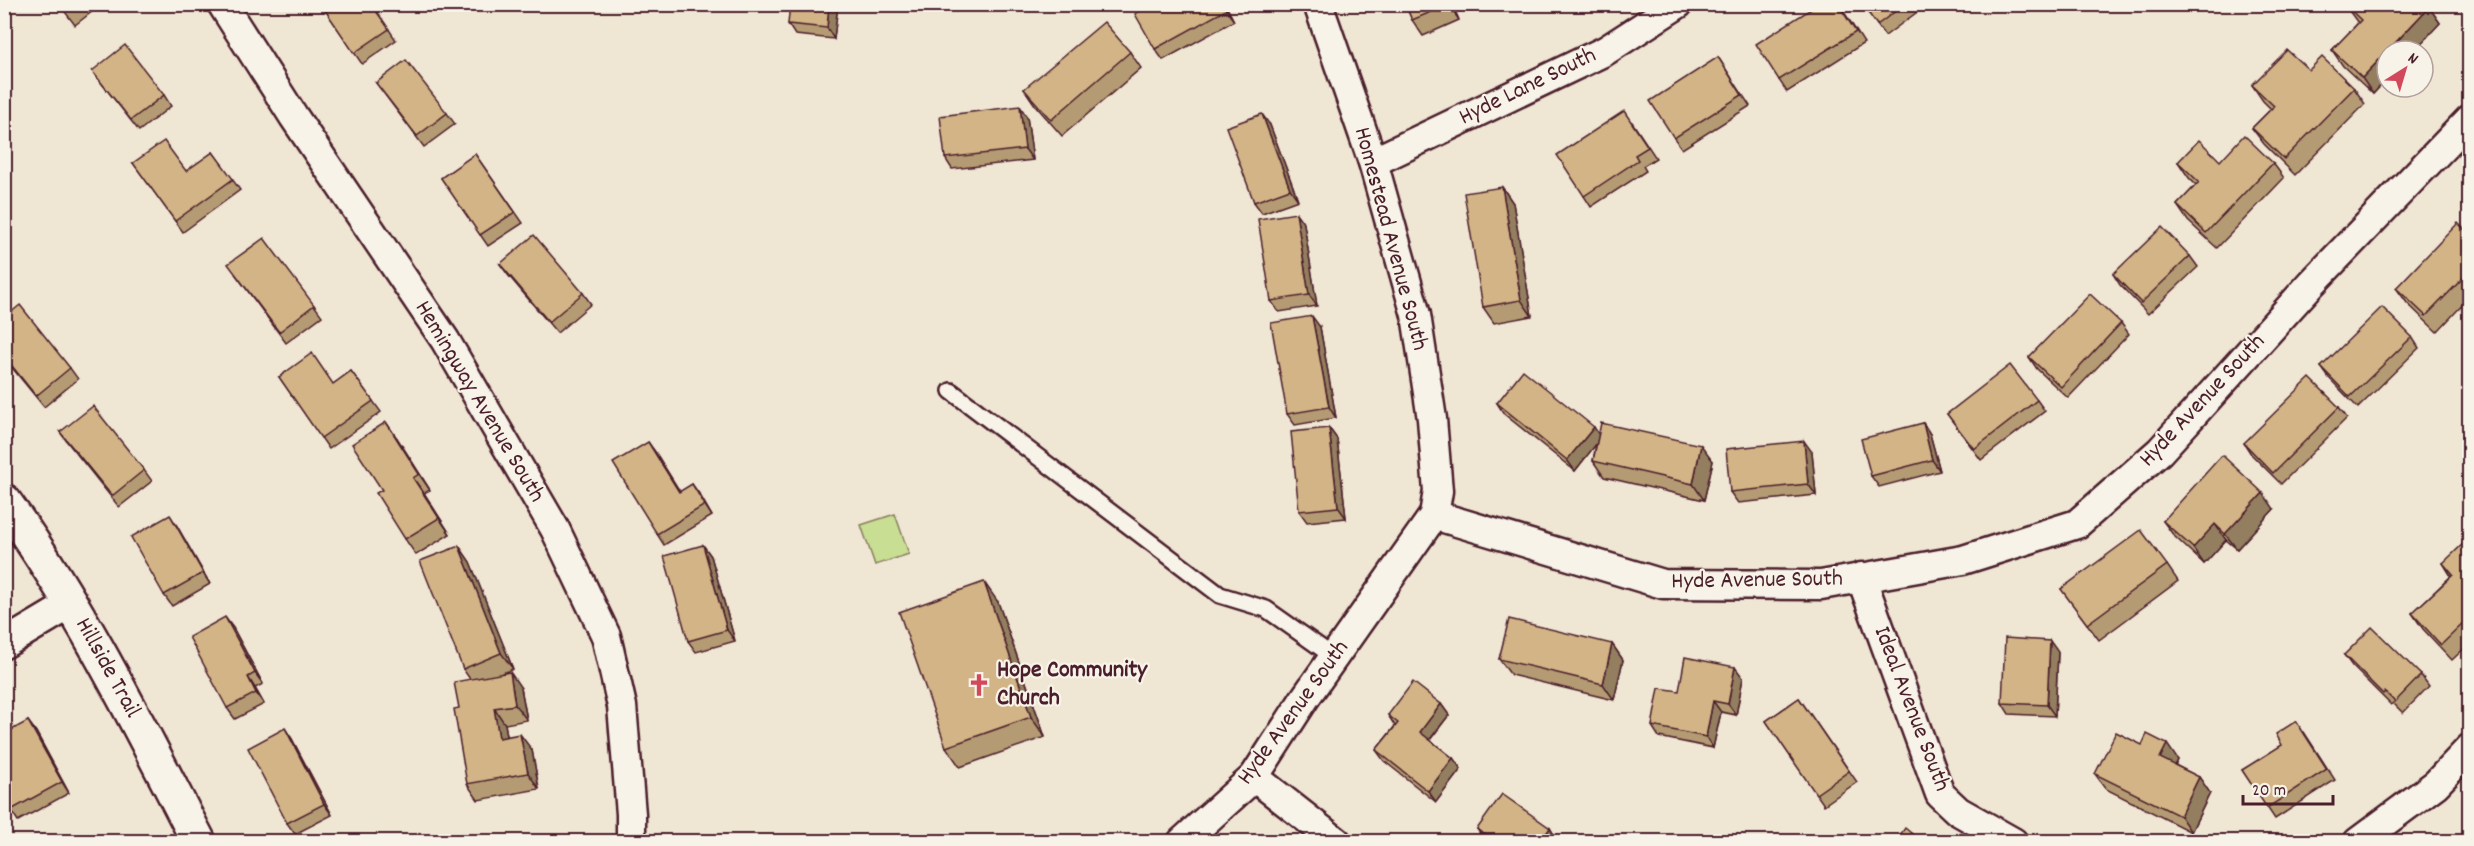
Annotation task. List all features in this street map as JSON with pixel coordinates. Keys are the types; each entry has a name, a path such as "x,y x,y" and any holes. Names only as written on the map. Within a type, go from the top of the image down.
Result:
{"street":[{"name":"Hemingway Avenue South","path":"222,4 294,117 445,340 555,529 606,636 622,706 631,814 631,842"},
{"name":"Homestead Avenue South","path":"1318,4 1373,162 1416,315 1432,419 1438,491 1434,515"},
{"name":"Hyde Lane South","path":"1373,162 1605,51 1678,4"},
{"name":"Hyde Avenue South","path":"1182,842 1254,777 1334,657 1434,515 1663,584 1821,585 1963,560 2077,524 2160,451 2312,283 2469,119"},
{"name":"Hillside Trail","path":"4,501 36,546 99,650 199,842"},
{"name":"Ideal Avenue South","path":"1862,578 1940,794 1958,812 2013,842"},
{"path":"4,644 71,604"},
{"path":"2358,842 2436,784 2469,748"},
{"path":"1254,777 1337,842"}],"lane":[{"path":"951,391 1220,595 1266,609 1334,657"}],"green space":[{"path":"895,514 909,554 875,565 861,525"}],"building":[{"path":"60,4 70,4 64,9"},
{"path":"321,4 371,4 389,29 354,53"},
{"path":"790,4 829,4 827,28 788,24"},
{"path":"1152,4 1224,4 1226,10 1155,49 1135,14"},
{"path":"1405,4 1448,4 1448,5 1412,20"},
{"path":"1819,4 1838,4 1856,32 1779,80 1756,44"},
{"path":"1862,4 1905,4 1877,25"},
{"path":"2344,4 2427,4 2429,7 2399,39 2375,39 2375,64 2362,78 2332,50 2361,20"},
{"path":"1104,22 1130,52 1051,120 1024,89"},
{"path":"125,45 164,95 131,120 92,71"},
{"path":"2287,50 2309,70 2322,57 2354,88 2284,159 2252,128 2274,106 2252,85"},
{"path":"1718,57 1742,95 1674,138 1650,101"},
{"path":"406,60 447,113 417,136 376,83"},
{"path":"1020,106 1025,149 945,158 940,116"},
{"path":"1624,111 1648,147 1635,155 1638,160 1584,196 1557,155"},
{"path":"1262,114 1290,189 1254,202 1226,127"},
{"path":"2244,135 2273,163 2206,233 2177,205 2199,182 2178,162 2199,140 2220,161"},
{"path":"164,141 186,171 213,152 233,179 175,221 133,163"},
{"path":"475,154 515,212 480,235 441,178"},
{"path":"1502,187 1521,300 1483,307 1464,193"},
{"path":"1296,213 1309,295 1271,301 1258,219"},
{"path":"2458,223 2469,234 2469,279 2466,275 2426,316 2396,288"},
{"path":"2162,227 2190,256 2141,303 2113,274"},
{"path":"534,235 583,293 549,322 500,264"},
{"path":"264,238 314,305 279,332 228,264"},
{"path":"2090,294 2121,323 2061,387 2029,357"},
{"path":"20,305 70,368 36,396 4,356 4,318"},
{"path":"2382,307 2412,337 2350,397 2321,367"},
{"path":"1312,316 1329,407 1287,414 1271,323"},
{"path":"312,353 333,384 351,371 373,401 321,438 279,377"},
{"path":"2010,365 2037,400 1974,449 1947,414"},
{"path":"1523,370 1594,427 1567,460 1497,403"},
{"path":"2310,378 2339,407 2273,473 2244,443"},
{"path":"93,406 144,470 112,496 60,432"},
{"path":"386,422 419,474 413,478 439,518 405,539 376,493 382,490 352,444"},
{"path":"1601,423 1701,445 1693,484 1593,461"},
{"path":"1923,423 1932,460 1871,476 1861,439"},
{"path":"1329,428 1338,507 1299,511 1291,432"},
{"path":"1804,441 1808,484 1730,492 1726,449"},
{"path":"648,442 679,492 692,484 705,505 657,534 613,463"},
{"path":"2222,455 2263,493 2225,534 2215,524 2193,548 2163,521"},
{"path":"170,515 203,573 164,595 131,537"},
{"path":"2141,530 2167,565 2087,624 2061,589"},
{"path":"2464,543 2469,550 2469,618 2441,645 2412,613 2453,575 2443,563"},
{"path":"703,545 727,630 688,641 664,556"},
{"path":"459,546 501,653 463,669 420,561"},
{"name":"Hope Community Church","path":"984,582 1031,717 946,747 899,612"},
{"path":"225,617 255,673 248,677 256,693 227,708 189,637"},
{"path":"1509,619 1612,644 1603,684 1499,659"},
{"path":"2372,627 2421,675 2395,702 2385,692 2383,694 2344,655"},
{"path":"2005,638 2050,641 2047,705 2002,703"},
{"path":"1685,657 1735,667 1728,704 1713,701 1706,737 1652,726 1659,688 1679,691"},
{"path":"510,672 515,705 494,708 499,738 520,734 528,773 467,784 454,709 459,708 454,682"},
{"path":"1413,682 1441,704 1420,732 1453,758 1428,791 1376,750 1398,723 1388,715"},
{"path":"1799,698 1849,771 1816,794 1766,721"},
{"path":"28,721 62,782 11,810 4,799 4,773 10,770 4,761 4,734"},
{"path":"2296,721 2327,769 2267,808 2242,770 2282,745 2276,734"},
{"path":"285,728 324,804 287,823 248,748"},
{"path":"2116,732 2142,745 2147,734 2167,744 2160,758 2199,777 2180,816 2095,774"},
{"path":"1502,794 1550,828 1540,842 1494,842 1477,829"},
{"path":"1905,828 1922,842 1895,842"},
{"path":"74,835 78,842 61,842"}],"place":[{"name":"Hope Community Church","path":"979,685"}]}
